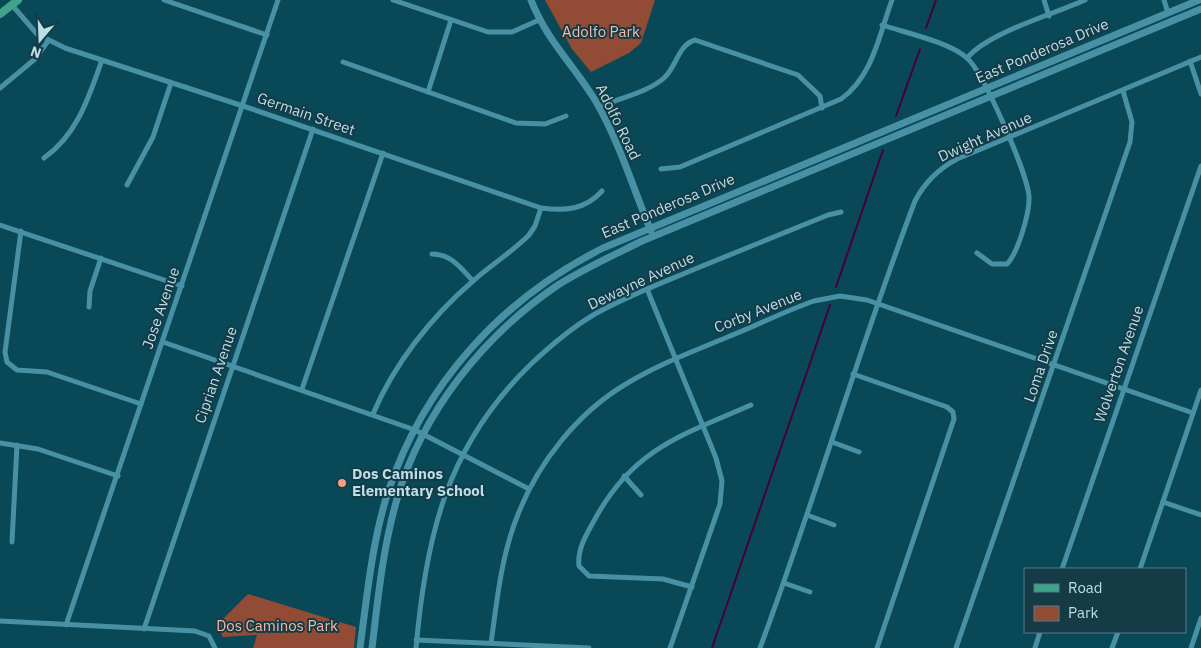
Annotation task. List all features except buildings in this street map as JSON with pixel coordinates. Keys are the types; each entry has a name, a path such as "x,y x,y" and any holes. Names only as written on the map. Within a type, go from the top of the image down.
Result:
{"main road":[{"name":"Adolfo Road","path":"531,0 539,20 599,107 654,236"},
{"name":"East Ponderosa Drive","path":"360,648 368,586 384,507 394,475 415,430 450,373 477,340 512,308 560,271 603,248 1199,0"},
{"path":"0,14 15,2"},
{"name":"East Ponderosa Drive","path":"372,648 389,529 402,482 424,434 464,372 496,336 517,316 573,276 654,236 1201,10"},
{"path":"1168,13 1172,22"}],"street":[{"path":"164,0 267,35"},
{"name":"Jose Avenue","path":"66,625 278,0"},
{"path":"393,0 481,30 500,33 519,30 539,20"},
{"path":"661,169 680,167 822,108 849,93 864,75 892,0"},
{"path":"1044,0 1049,16"},
{"path":"967,58 973,51 993,37 1085,0"},
{"path":"1164,0 1168,13"},
{"name":"Germain Street","path":"15,2 30,28 48,41 313,129 541,208 573,208 589,204 602,192"},
{"path":"428,92 451,20"},
{"path":"882,26 940,45 967,58 977,69 987,88 1009,138 1028,190 1028,213 1014,252 1007,264 992,264 977,253"},
{"path":"599,107 658,82 671,70 685,44 696,40 798,75 815,89 822,100 822,108"},
{"path":"0,88 35,59 48,41"},
{"name":"Dwight Avenue","path":"760,648 832,442 876,304 915,201 924,186 947,164 1201,57"},
{"path":"44,158 66,137 77,123 102,60"},
{"path":"343,62 523,125 545,124 566,116"},
{"path":"1190,62 1201,94"},
{"path":"127,185 152,138 171,83"},
{"name":"Loma Drive","path":"956,648 1130,142 1132,122 1122,91"},
{"name":"Ciprian Avenue","path":"144,629 313,129"},
{"path":"302,389 383,153"},
{"name":"Wolverton Avenue","path":"1062,568 1201,166"},
{"path":"373,414 387,385 410,350 448,305 472,281 529,235 535,226 541,208"},
{"name":"Dewayne Avenue","path":"416,648 434,530 443,500 462,454 505,391 549,347 597,313 647,288 828,215 841,212"},
{"path":"0,225 182,286"},
{"path":"21,231 5,352 8,362 16,370 47,372 141,404"},
{"path":"432,254 442,254 450,258 472,281"},
{"path":"89,306 90,291 101,258"},
{"path":"647,288 720,471 722,490 718,513 670,648"},
{"name":"Corby Avenue","path":"491,643 506,551 516,519 529,489 552,453 590,411 624,384 675,359 814,301 840,296 876,304 1193,413"},
{"path":"162,342 302,389 415,430 529,489"},
{"path":"853,374 947,407 953,412 954,419 877,648"},
{"path":"1140,568 1201,390"},
{"path":"692,587 663,579 593,578 585,574 581,568 580,553 590,526 624,476 661,445 751,405"},
{"path":"832,442 859,452"},
{"path":"0,444 38,449 118,476"},
{"path":"12,542 17,445"},
{"path":"624,476 641,495"},
{"path":"1163,502 1201,514"},
{"path":"807,515 834,525"},
{"path":"784,583 810,592"},
{"path":"1191,648 1201,618"},
{"path":"0,621 200,631 213,640 214,648"},
{"path":"1034,648 1040,633"},
{"path":"1112,648 1118,633"},
{"path":"416,640 589,648"}],"green space":[{"name":"Adolfo Park","path":"545,0 655,0 641,43 629,53 591,72 572,49"},
{"name":"Dos Caminos Park","path":"248,594 356,627 354,648 253,648 257,635 223,637 217,625"}],"waterway":[{"path":"926,28 936,0"},
{"path":"896,116 920,49"},
{"path":"836,287 883,150"},
{"path":"712,648 830,305"}],"place":[{"name":"Dos Caminos Elementary School","path":"342,483"}]}
